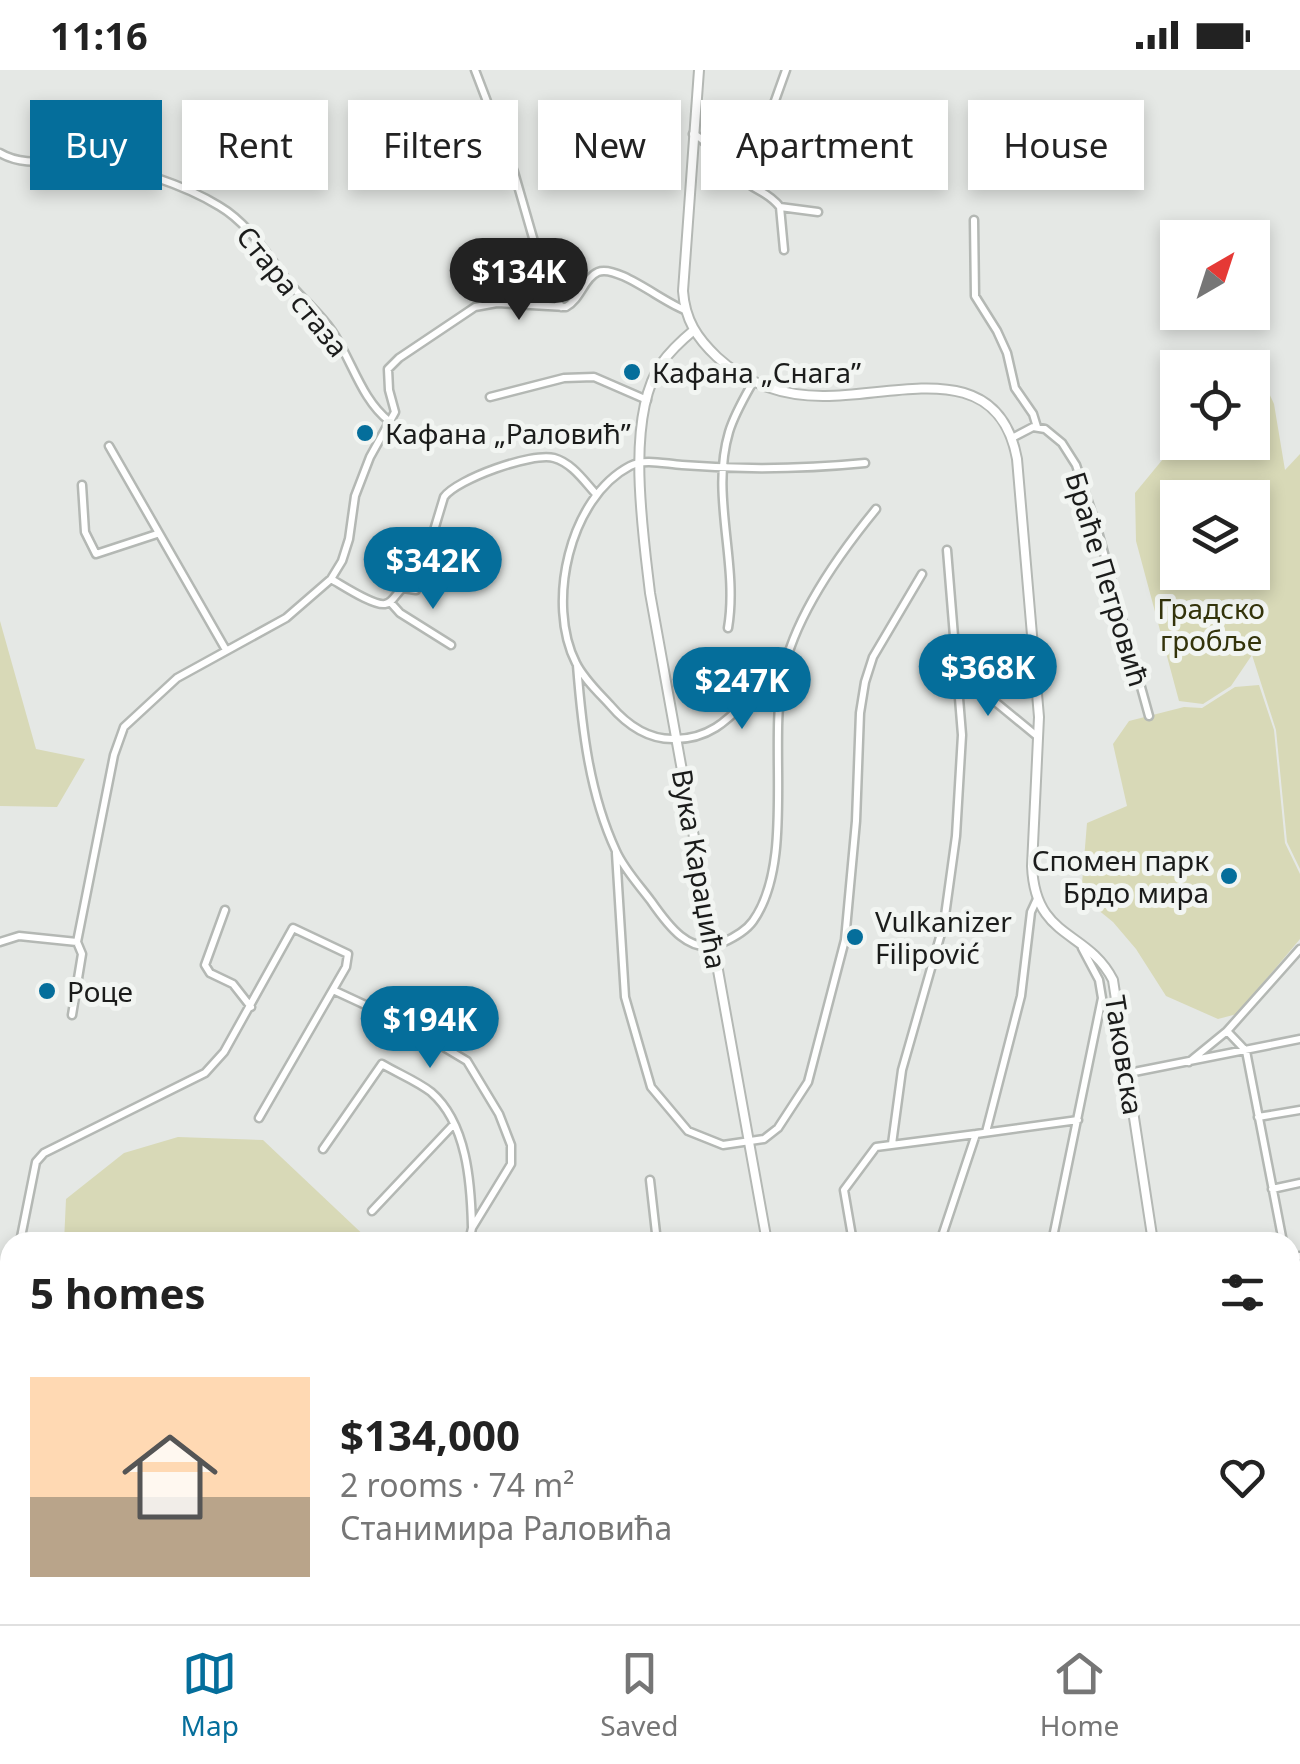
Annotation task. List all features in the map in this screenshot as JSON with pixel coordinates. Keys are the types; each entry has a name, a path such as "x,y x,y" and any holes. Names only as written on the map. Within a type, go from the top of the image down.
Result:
{"street":[{"path":"474,70 514,172 544,276 561,308"},
{"path":"699,70 684,268 685,310 694,330 725,364 753,382 819,396 932,386 954,388 984,404 1012,438 1017,459 1040,738 1032,866 1037,898 1021,996 986,1132"},
{"path":"775,100 786,70"},
{"path":"692,134 701,140"},
{"name":"Стара стаза","path":"0,153 11,160 38,163 60,158 124,167 223,208 263,246 331,330 370,400 389,421"},
{"path":"756,190 780,207 784,250"},
{"path":"780,207 818,212"},
{"name":"Браће Петровић","path":"974,220 975,296 1000,337 1015,388 1037,427 1062,442 1080,474 1149,716"},
{"path":"72,1015 82,954 76,942 114,755 124,727 176,678 286,618 331,579 349,539 355,496 395,412 388,369 465,311 497,303 561,308 578,298 594,273 608,270 685,310"},
{"name":"Вука Караџића","path":"694,330 660,364 647,400 641,462 646,558 765,1232"},
{"path":"490,396 564,378 594,377 647,400"},
{"path":"728,628 733,601 723,502 724,468 730,430 753,382"},
{"path":"1012,438 1037,427"},
{"path":"109,446 226,650"},
{"path":"331,579 376,603 391,602 402,588 416,590 444,496 451,487 490,471 546,457 568,465 596,494"},
{"path":"865,462 802,469 641,462 607,482 575,532 562,586 570,646 577,665 590,777 616,852 625,996 651,1087 688,1131 723,1144 764,1139 778,1128 808,1082 845,940 865,682 880,644 922,574"},
{"path":"82,485 84,532 96,554 157,534"},
{"path":"616,852 669,927 699,946 714,946 751,925 764,902 776,858 776,728 783,672 821,587 876,509"},
{"path":"892,1144 902,1070 944,923 951,871 962,736 947,550"},
{"path":"391,602 400,613 450,645"},
{"path":"577,665 629,724 653,736 676,740 708,732 730,719 772,677 783,672"},
{"path":"958,671 1040,738"},
{"name":"Таковска","path":"1037,898 1048,919 1102,964 1113,980 1152,1232"},
{"path":"226,910 205,964 210,973 233,984 251,1007"},
{"path":"22,1232 36,1162 44,1153 205,1073 224,1052 293,928 348,954 346,966 260,1118"},
{"path":"0,942 19,936 76,942"},
{"path":"1054,1232 1102,998 1096,974 1082,947"},
{"path":"1188,1063 1227,1031 1300,949"},
{"path":"333,990 402,1022 467,1061 499,1114 511,1146 511,1164 472,1228"},
{"path":"1227,1031 1246,1051 1281,1232"},
{"path":"1129,1073 1300,1039"},
{"path":"323,1149 382,1064 432,1093 454,1124 471,1194 471,1232"},
{"path":"1258,1117 1300,1110"},
{"path":"851,1232 844,1190 876,1147 1078,1120"},
{"path":"372,1211 454,1124"},
{"path":"943,1232 976,1134"},
{"path":"650,1180 656,1232"},
{"path":"1272,1188 1300,1183"}],"green space":[{"name":"Градско гробље","path":"1270,395 1285,470 1300,454 1300,869 1287,842 1276,730 1252,655 1231,686 1203,704 1179,701 1136,541 1135,493 1162,460 1270,460"},
{"path":"0,621 36,749 85,759 57,807 0,806"},
{"name":"Спомен парк Брдо мира","path":"1259,685 1274,730 1285,843 1300,874 1300,939 1237,1014 1218,1019 1166,996 1136,949 1113,922 1081,896 1087,823 1127,806 1113,744 1129,721 1184,707 1202,708 1235,687"},
{"path":"178,1137 263,1140 360,1232 64,1232 66,1199 124,1153"}],"place":[{"name":"Кафана „Снага”","path":"632,372"},
{"name":"Кафана „Раловић”","path":"365,433"},
{"name":"Спомен парк Брдо мира","path":"1229,876"},
{"name":"Vulkanizer Filipović","path":"855,937"},
{"name":"Роце","path":"47,991"}]}
